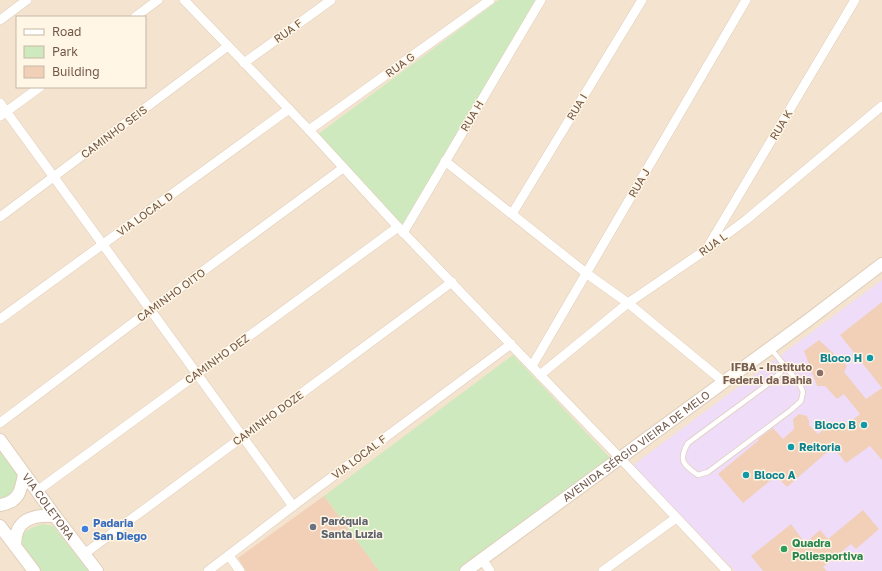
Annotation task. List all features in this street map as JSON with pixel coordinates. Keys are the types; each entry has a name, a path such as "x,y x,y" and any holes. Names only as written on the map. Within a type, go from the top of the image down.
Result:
{"street":[{"path":"0,20 26,0"},
{"path":"136,16 158,0"},
{"path":"184,0 309,130 400,230 452,282 727,571"},
{"name":"RUA F","path":"244,63 331,0"},
{"name":"RUA G","path":"309,130 490,0"},
{"name":"RUA H","path":"400,230 445,161 541,0"},
{"name":"RUA I","path":"512,214 642,0"},
{"name":"RUA J","path":"532,366 746,0"},
{"name":"RUA K","path":"707,249 855,0"},
{"name":"CAMINHO SEIS","path":"0,217 228,46"},
{"path":"3,114 39,88"},
{"path":"0,103 3,114 54,177 104,244 150,310 293,506"},
{"name":"RUA L","path":"540,375 628,303 707,249 752,215 882,106"},
{"name":"VIA LOCAL D","path":"0,318 289,109"},
{"path":"445,161 586,274 628,303 724,382"},
{"name":"CAMINHO OITO","path":"0,423 343,168"},
{"name":"CAMINHO DEZ","path":"37,491 197,373 400,230"},
{"name":"AVENIDA SÉRGIO VIEIRA DE MELO","path":"466,571 882,264"},
{"name":"CAMINHO DOZE","path":"84,554 452,282"},
{"name":"VIA LOCAL F","path":"208,571 511,344"},
{"name":"VIA COLETORA","path":"0,440 97,571"},
{"path":"0,505 9,503 16,498 22,488 24,474"},
{"path":"14,545 15,534 20,526 26,521 34,516 55,516"},
{"path":"603,571 676,518"},
{"path":"0,526 34,571"},
{"path":"229,556 240,571"},
{"path":"482,559 490,571"}],"lane":[{"path":"770,348 799,383 803,392 800,401 792,410 708,472 698,475 686,468 683,462 683,452 688,443 768,384 780,374 784,366"}],"shaded area":[{"path":"0,0 882,0 882,571 0,571"},
{"name":"IFBA - Instituto Federal da Bahia","path":"882,280 882,571 735,571 632,466"}],"green space":[{"path":"499,0 536,0 403,227 317,135"},
{"path":"513,355 613,461 462,571 379,571 324,496"},
{"path":"0,449 16,468 20,480 16,491 0,502"},
{"path":"43,524 53,526 89,571 41,571 25,550 22,544 22,538 25,533 32,528"}],"building":[{"name":"Bloco H","path":"882,302 882,388 840,335"},
{"path":"819,340 847,366 844,372 866,399 882,388 882,460 870,446 846,463 833,447 787,487 776,476 743,503 718,474 773,428 783,439 794,429 793,419 799,414 807,416 809,425 818,434 835,421 841,429 860,414 844,394 837,399 825,386 817,386 804,351"},
{"name":"Paróquia Santa Luzia","path":"324,496 379,571 246,571 238,558"},
{"path":"863,510 879,529 856,549 851,544 823,567 827,571 763,571 751,556 791,524 805,543 820,530 828,539"}],"place":[{"name":"Bloco H","path":"870,358"},
{"name":"IFBA - Instituto Federal da Bahia","path":"820,373"},
{"name":"Bloco B","path":"864,425"},
{"name":"Reitoria","path":"791,447"},
{"name":"Bloco A","path":"746,475"},
{"name":"Paróquia Santa Luzia","path":"313,527"},
{"name":"Padaria San Diego","path":"85,529"},
{"name":"Quadra Poliesportiva","path":"784,549"}]}
